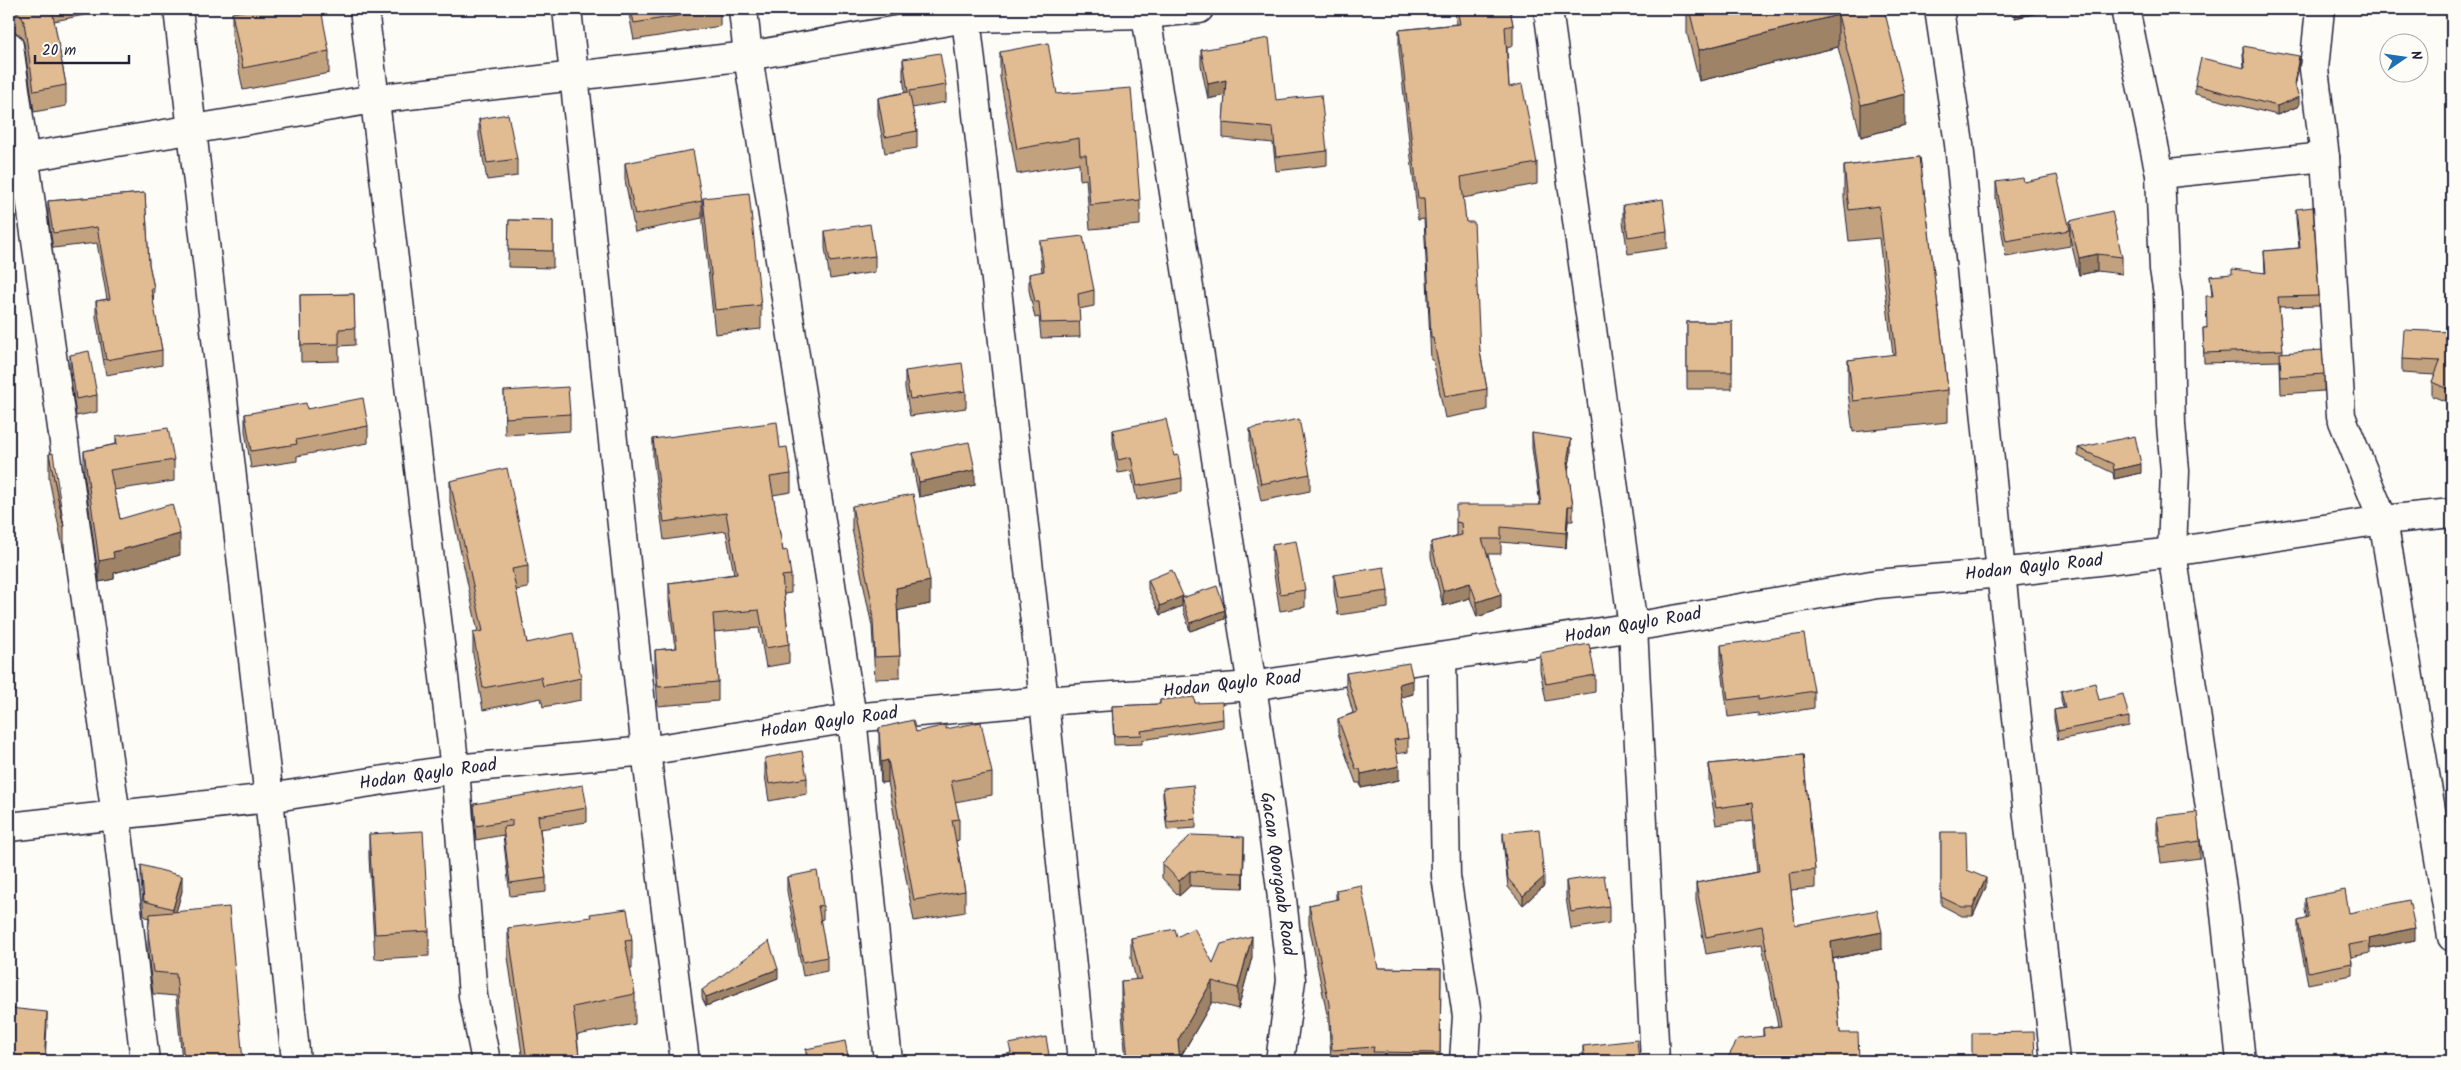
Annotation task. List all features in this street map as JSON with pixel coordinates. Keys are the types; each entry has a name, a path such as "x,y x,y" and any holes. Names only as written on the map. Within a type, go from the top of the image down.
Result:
{"street":[{"path":"178,9 269,798 296,1061"},
{"path":"364,9 455,769 473,996 486,1061"},
{"path":"567,9 646,751 685,1061"},
{"path":"743,9 748,56 852,718 888,1061"},
{"path":"16,160 191,129 374,100 748,56 966,13 1145,12 1199,9"},
{"path":"1548,9 1633,627 1655,1061"},
{"path":"1938,9 1958,144 2001,573 2055,1061"},
{"path":"2126,9 2160,174 2164,269 2168,294 2171,425 2176,471 2172,552 2223,895 2241,1061"},
{"path":"2320,9 2314,69 2324,157 2341,416 2383,520 2452,937"},
{"name":"Gacan Qoorgaab Road","path":"1145,12 1252,686 1280,881 1291,980 1280,1061"},
{"path":"966,13 1044,701 1082,1061"},
{"path":"9,46 16,160 116,816 145,1061"},
{"path":"2160,174 2324,157"},
{"name":"Hodan Qaylo Road","path":"9,827 269,798 455,769 646,751 852,718 1044,701 1252,686 1633,627 1877,584 2001,573 2172,552 2383,520 2452,513"},
{"path":"1442,657 1446,876 1467,1016 1464,1061"}],"building":[{"path":"9,9 52,9 66,85 34,91 24,22 21,15"},
{"path":"256,9 321,9 329,51 243,68 232,13"},
{"path":"631,9 720,9 634,23"},
{"path":"1457,9 1510,9 1513,25 1505,27 1509,87 1522,84 1537,163 1461,177 1466,222 1474,222 1480,352 1487,389 1445,396 1433,338 1431,338 1424,198 1418,198 1399,30 1460,24"},
{"path":"1689,9 1884,9 1905,94 1861,105 1838,15 1699,50"},
{"path":"1269,38 1276,100 1321,95 1327,151 1276,157 1273,128 1223,123 1226,80 1208,84 1201,50"},
{"path":"1048,43 1057,94 1131,88 1140,200 1090,205 1086,155 1080,155 1079,138 1017,149 1000,52"},
{"path":"2243,46 2299,56 2294,84 2299,97 2277,106 2195,85 2201,58 2245,68"},
{"path":"940,53 946,85 909,91 917,131 885,137 878,98 908,92 903,59"},
{"path":"508,114 517,159 487,163 479,119"},
{"path":"693,150 702,201 635,215 625,163"},
{"path":"1920,157 1948,390 1853,401 1848,360 1896,354 1879,206 1849,210 1844,166"},
{"path":"2057,175 2070,230 2006,241 1996,182 2023,178 2024,182"},
{"path":"145,193 149,264 154,288 151,289 162,350 106,360 96,301 110,299 97,227 53,233 48,201"},
{"path":"749,193 761,305 715,310 703,198"},
{"path":"1663,199 1667,231 1628,237 1623,205"},
{"path":"2313,207 2319,296 2278,297 2283,350 2204,353 2203,328 2207,328 2206,296 2213,296 2210,276 2232,274 2232,269 2266,273 2264,251 2300,248 2296,209"},
{"path":"2112,211 2122,257 2097,254 2079,258 2070,221"},
{"path":"509,220 553,221 553,251 508,250"},
{"path":"870,224 875,256 830,262 825,231"},
{"path":"1083,236 1094,290 1078,294 1080,322 1041,323 1039,302 1035,302 1029,274 1044,271 1040,241"},
{"path":"354,294 355,328 339,329 339,344 301,345 300,295"},
{"path":"1687,322 1732,322 1732,372 1687,372"},
{"path":"2404,330 2452,332 2452,391 2432,382 2440,361 2402,359"},
{"path":"2322,350 2324,374 2281,377 2280,353"},
{"path":"89,351 97,395 76,399 70,355"},
{"path":"962,363 966,391 910,399 905,371"},
{"path":"568,387 570,414 505,418 504,391"},
{"path":"363,398 368,426 296,440 297,444 251,451 245,414 306,403 307,409"},
{"path":"1166,419 1174,456 1178,455 1182,478 1137,486 1131,457 1118,460 1113,430"},
{"path":"1299,419 1310,474 1261,484 1250,429"},
{"path":"777,422 780,448 787,447 791,474 770,477 783,551 787,550 791,575 782,576 789,644 766,648 759,610 713,614 718,682 658,687 655,650 677,648 669,583 737,574 726,513 664,522 653,439"},
{"path":"168,428 174,460 110,470 120,519 172,504 180,534 113,552 114,558 99,561 84,451 117,444 116,436"},
{"path":"1532,433 1571,439 1567,462 1573,506 1568,506 1566,533 1501,527 1501,539 1482,539 1501,594 1477,602 1470,583 1443,591 1431,542 1462,535 1461,523 1456,522 1456,505 1541,505"},
{"path":"2135,436 2141,464 2114,470 2113,464 2078,448"},
{"path":"969,442 975,470 919,482 913,453"},
{"path":"53,453 64,527 49,454"},
{"path":"507,468 528,566 512,569 527,643 573,633 581,678 543,686 541,677 483,688 473,633 483,631 450,481"},
{"path":"913,494 930,581 896,588 900,656 875,657 872,603 852,506"},
{"path":"1296,541 1305,590 1280,594 1272,545"},
{"path":"1384,567 1388,591 1338,598 1334,575"},
{"path":"1172,570 1183,596 1160,606 1148,580"},
{"path":"1217,586 1225,610 1190,623 1182,598"},
{"path":"1804,634 1814,691 1758,700 1758,696 1728,700 1721,645"},
{"path":"1589,644 1595,675 1546,684 1540,653"},
{"path":"1409,663 1413,680 1399,684 1408,738 1394,740 1399,766 1361,774 1360,769 1356,769 1338,719 1357,712 1346,673"},
{"path":"2095,683 2099,700 2123,694 2129,717 2058,731 2054,710 2065,708 2061,691"},
{"path":"1194,697 1195,703 1222,702 1223,719 1141,731 1142,735 1114,736 1112,706 1160,704 1160,700"},
{"path":"913,720 916,732 946,725 946,729 981,722 992,773 951,781 959,819 952,820 965,891 914,900 888,760 881,762 879,728"},
{"path":"802,751 807,778 769,784 765,758"},
{"path":"1803,755 1815,870 1789,873 1795,925 1877,910 1882,932 1831,942 1840,1033 1858,1033 1859,1061 1726,1061 1738,1039 1764,1036 1763,1028 1781,1026 1762,926 1706,937 1696,883 1759,872 1752,803 1716,808 1709,764"},
{"path":"583,785 587,808 538,816 546,878 510,883 503,827 512,826 512,820 476,826 474,804"},
{"path":"1193,785 1196,819 1167,822 1163,788"},
{"path":"2197,812 2200,841 2161,847 2157,817"},
{"path":"1539,829 1544,877 1523,896 1508,879 1503,833"},
{"path":"423,831 429,931 375,934 369,834"},
{"path":"1941,832 1966,832 1967,870 1986,878 1973,907 1962,907 1941,897"},
{"path":"1191,835 1244,837 1243,873 1190,871 1179,881 1162,863"},
{"path":"141,865 182,876 173,909 144,901"},
{"path":"817,871 823,905 818,906 827,957 803,962 787,877"},
{"path":"1604,875 1609,906 1571,912 1566,881"},
{"path":"1361,885 1378,968 1441,969 1440,1053 1373,1052 1374,1047 1332,1050 1329,1004 1309,905 1338,899 1336,890"},
{"path":"2345,890 2349,913 2409,900 2415,928 2369,938 2370,941 2349,945 2352,963 2308,972 2298,921 2309,918 2305,898"},
{"path":"229,907 243,1061 184,1061 176,974 153,972 148,932 150,914"},
{"path":"627,909 632,940 625,941 635,994 573,1007 579,1056 584,1055 585,1061 527,1061 508,928 591,917 590,914"},
{"path":"1194,928 1213,963 1221,944 1252,936 1238,988 1212,981 1178,1040 1180,1061 1128,1061 1121,981 1141,979 1131,938 1175,929 1177,937"},
{"path":"769,941 778,969 706,997 702,990"},
{"path":"9,1008 47,1012 45,1047 47,1061 9,1061"},
{"path":"2034,1032 2035,1061 1972,1061 1972,1033"},
{"path":"1046,1037 1050,1061 988,1061 987,1059 1011,1053 1009,1044"},
{"path":"1637,1040 1639,1061 1585,1061 1583,1046"},
{"path":"845,1041 849,1061 809,1061 806,1049"}]}
